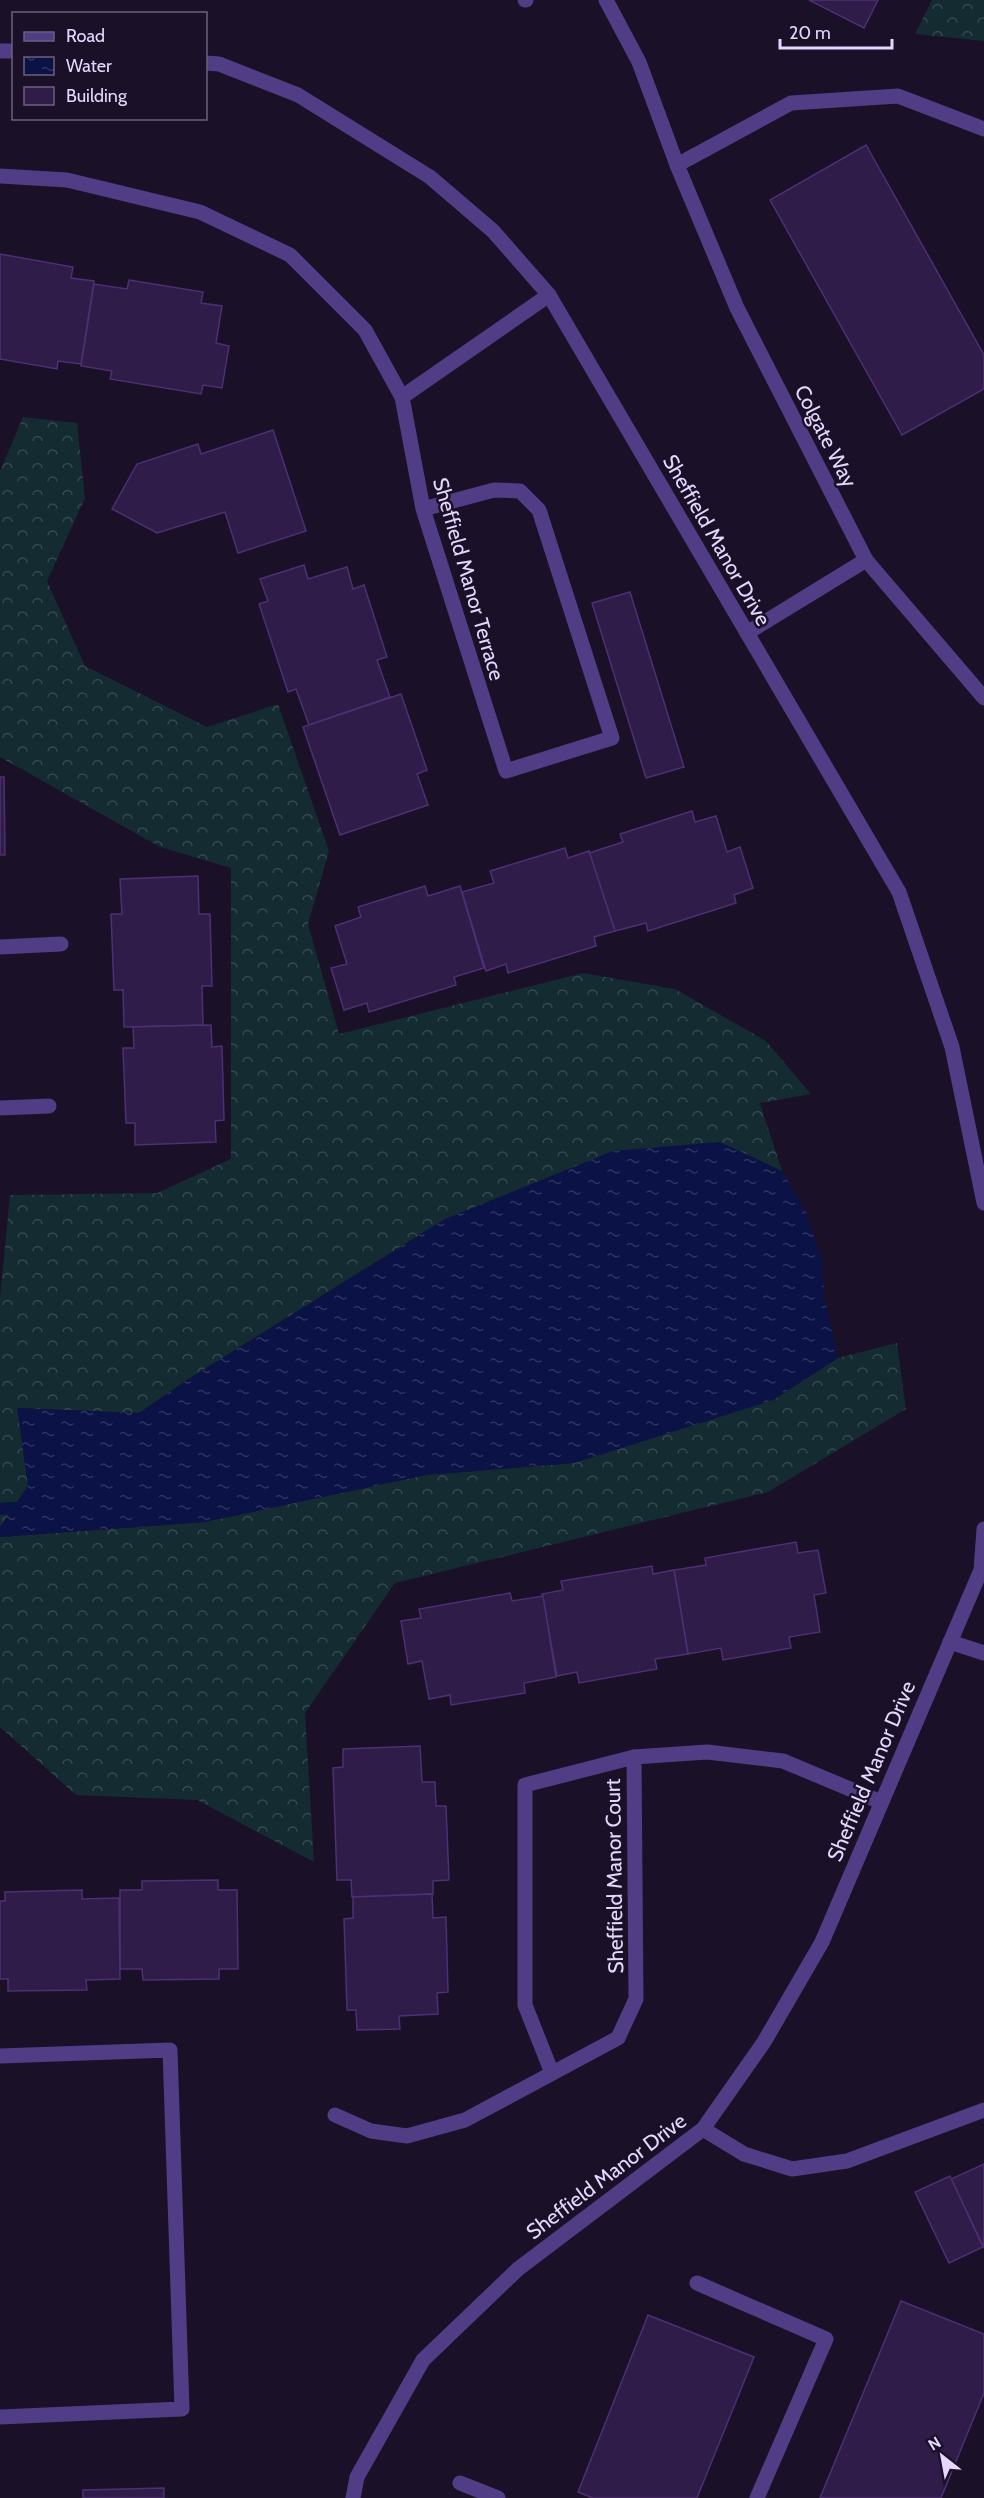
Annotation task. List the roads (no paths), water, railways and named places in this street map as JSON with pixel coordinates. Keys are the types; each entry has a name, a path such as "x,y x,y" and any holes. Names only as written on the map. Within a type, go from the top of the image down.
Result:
{"street":[{"name":"Colgate Way","path":"606,0 639,62 677,165 737,308 866,560 984,698"},
{"name":"Sheffield Manor Drive","path":"207,63 219,64 298,95 430,177 493,231 549,295 899,892 952,1047 984,1203"},
{"path":"677,165 791,103 898,96 984,129"},
{"name":"Sheffield Manor Terrace","path":"0,176 67,180 200,212 290,255 365,330 402,397 423,509 506,771 612,738 539,510 520,491 494,490 423,509"},
{"path":"402,397 549,295"},
{"path":"747,633 866,560"},
{"path":"0,947 61,944"},
{"path":"0,1108 49,1106"},
{"name":"Sheffield Manor Drive","path":"353,2498 357,2477 423,2360 519,2269 703,2129 764,2042 822,1942 981,1570 984,1529"},
{"path":"950,1642 984,1653"},
{"name":"Sheffield Manor Court","path":"552,2073 618,2038 636,1999 634,1757 706,1752 783,1761 881,1802"},
{"path":"335,2115 370,2131 407,2136 465,2120 552,2073 525,2005 525,1785 634,1757"},
{"path":"0,2056 170,2050 182,2409 0,2417"},
{"path":"703,2129 744,2154 792,2169 847,2161 984,2110"},
{"path":"698,2283 826,2339 757,2498"},
{"path":"460,2483 498,2498"}],"water":[{"path":"720,1142 782,1171 806,1212 821,1257 825,1301 838,1358 773,1400 574,1463 426,1475 205,1522 0,1537 0,1527 28,1486 17,1408 139,1413 187,1380 445,1219 613,1151"}],"waterway":[{"path":"0,1509 13,1508"}]}
